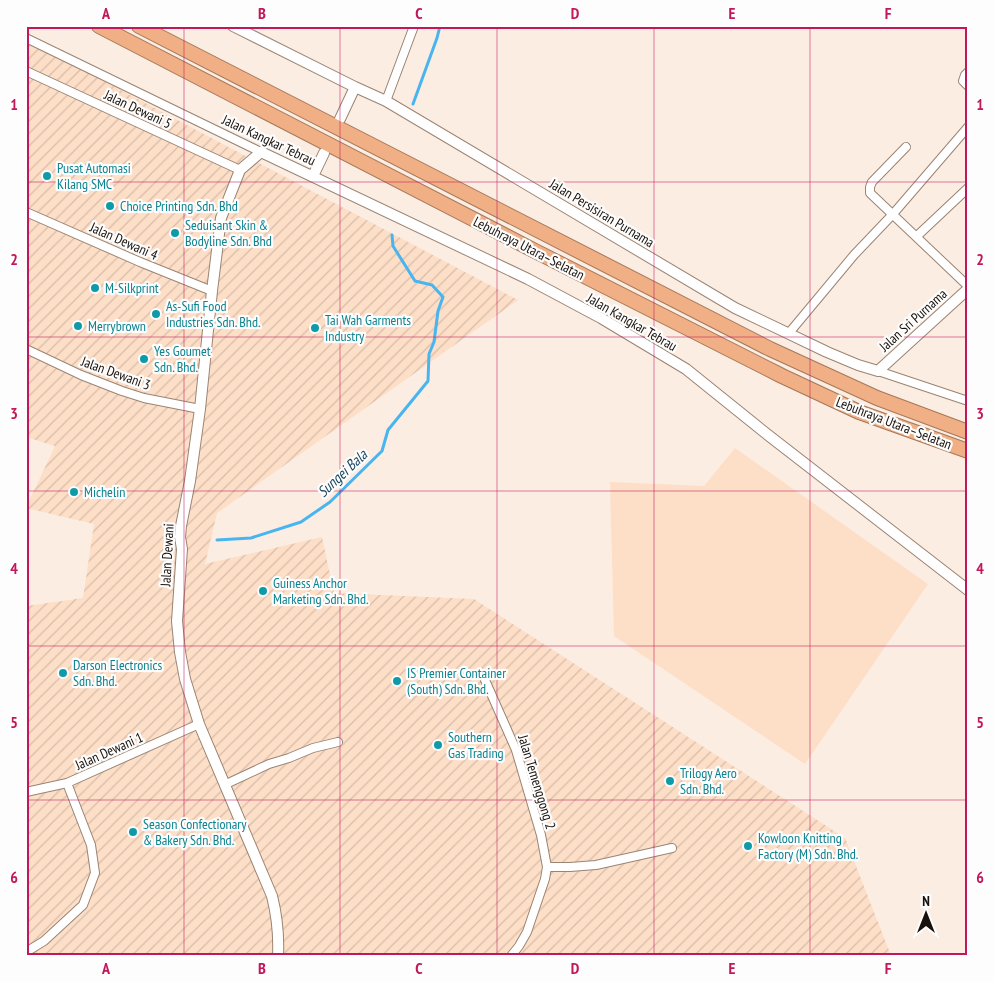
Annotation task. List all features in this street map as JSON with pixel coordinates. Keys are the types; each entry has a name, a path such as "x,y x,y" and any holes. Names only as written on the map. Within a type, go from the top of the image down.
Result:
{"highway":[{"name":"Lebuhraya Utara–Selatan","path":"99,26 782,376 859,412 968,451"},
{"name":"Lebuhraya Utara–Selatan","path":"139,26 770,349 876,398 968,432"}],"street":[{"name":"Jalan Persisiran Purnama","path":"233,26 386,101 735,308 766,324 842,359 968,401"},
{"path":"386,101 414,26"},
{"name":"Jalan Kangkar Tebrau","path":"26,38 528,279 601,318 686,369 968,590"},
{"name":"Jalan Dewani 5","path":"26,71 240,170"},
{"path":"968,72 963,81 968,86"},
{"path":"340,119 355,87"},
{"path":"789,333 854,255 893,214 968,127"},
{"path":"906,147 872,182 870,193 968,287"},
{"name":"Jalan Dewani","path":"260,152 240,170 221,218 200,409 190,481 181,526 182,550 177,621 185,679 199,724 272,896 277,918 278,956"},
{"path":"313,176 324,153"},
{"path":"916,236 968,188"},
{"name":"Jalan Dewani 4","path":"26,212 212,292"},
{"name":"Jalan Sri Purnama","path":"878,371 968,287"},
{"name":"Jalan Dewani 3","path":"26,349 81,375 122,391 144,398 200,409"},
{"name":"Jalan Temenggong 2","path":"485,680 516,750 541,835 547,866 545,879 527,932 511,956"},
{"name":"Jalan Dewani 1","path":"26,792 67,783 199,724"},
{"path":"224,785 269,764 313,748 338,742"},
{"path":"26,952 44,941 83,906 95,873 91,846 67,783"},
{"path":"547,866 596,865 672,848"}],"shaded area":[{"path":"26,40 518,300 217,513 205,564 322,537 334,593 474,599 845,838 890,953 879,956 26,956 26,606 83,598 94,524 26,508 55,446 26,437"},
{"path":"735,448 928,584 805,764 614,636 610,482 704,486"}],"waterway":[{"path":"413,104 440,26"},
{"name":"Sungei Bala","path":"217,540 251,538 301,522 330,502 382,451 388,430 428,381 429,354 434,342 438,311 443,297 432,285 415,281 393,246 392,235"}],"place":[{"name":"Pusat Automasi Kilang SMC","path":"47,176"},
{"name":"Choice Printing Sdn. Bhd","path":"110,206"},
{"name":"Seduisant Skin & Bodyline Sdn. Bhd","path":"175,233"},
{"name":"M-Silkprint","path":"95,288"},
{"name":"As-Sufi Food Industries Sdn. Bhd.","path":"156,314"},
{"name":"Merrybrown","path":"78,326"},
{"name":"Tai Wah Garments Industry","path":"315,328"},
{"name":"Yes Goumet Sdn. Bhd.","path":"144,359"},
{"name":"Michelin","path":"74,492"},
{"name":"Guiness Anchor Marketing Sdn. Bhd.","path":"263,591"},
{"name":"Darson Electronics Sdn. Bhd.","path":"63,673"},
{"name":"IS Premier Container (South) Sdn. Bhd.","path":"397,681"},
{"name":"Southern Gas Trading","path":"438,745"},
{"name":"Trilogy Aero Sdn. Bhd.","path":"670,781"},
{"name":"Season Confectionary & Bakery Sdn. Bhd.","path":"133,832"},
{"name":"Kowloon Knitting Factory (M) Sdn. Bhd.","path":"748,846"}]}
